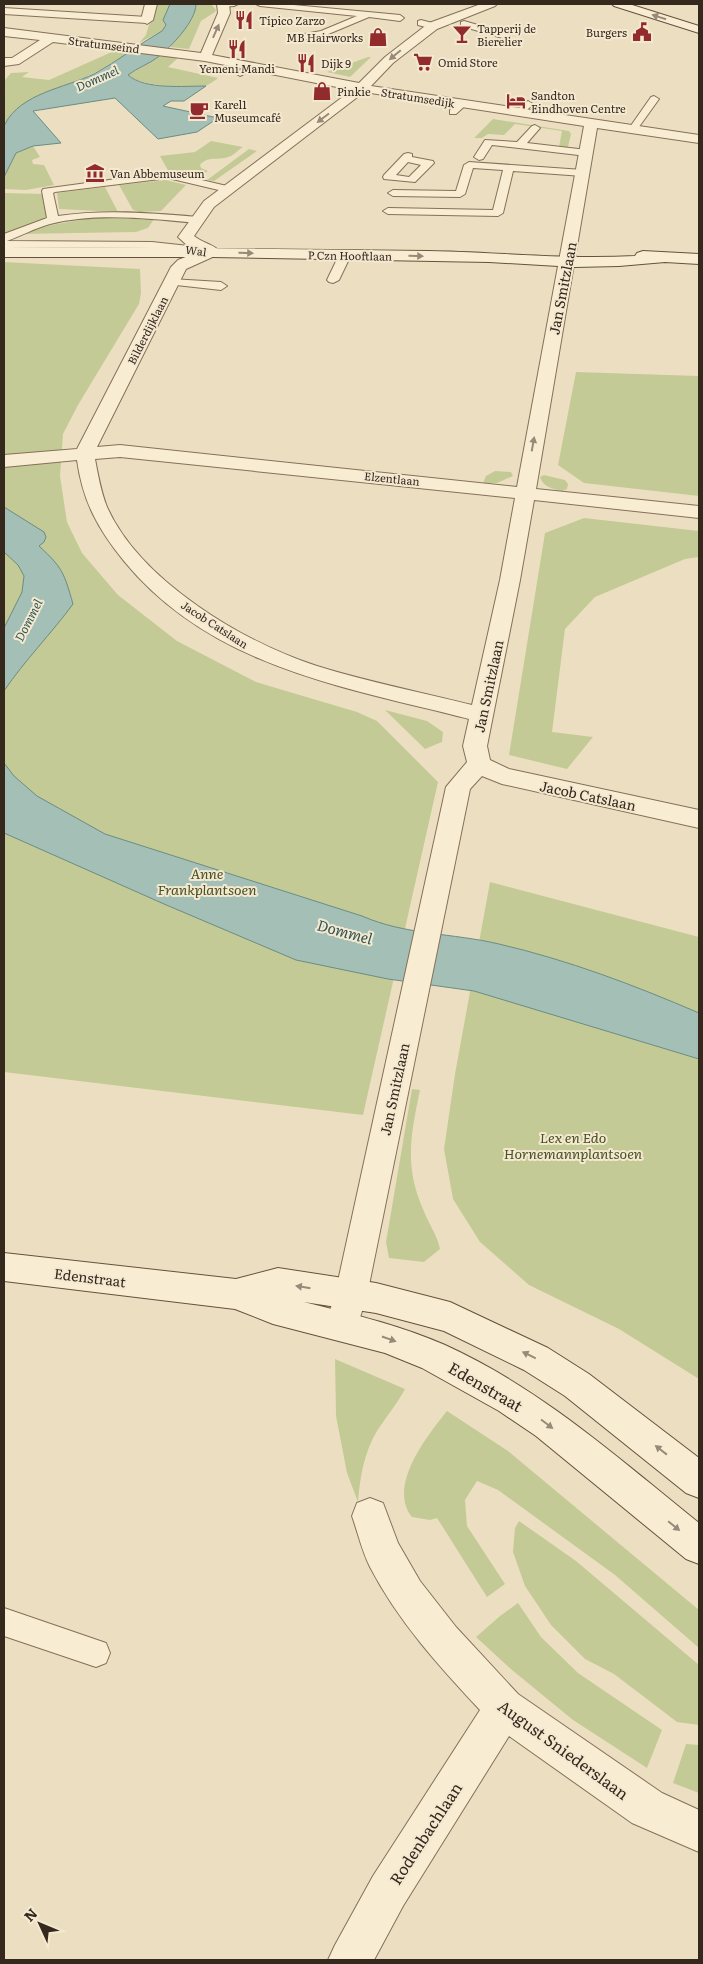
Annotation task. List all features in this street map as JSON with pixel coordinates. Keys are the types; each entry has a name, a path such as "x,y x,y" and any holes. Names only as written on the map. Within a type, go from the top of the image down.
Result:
{"street":[{"path":"147,20 151,4"},
{"path":"205,57 227,4"},
{"path":"212,252 195,245 186,237 209,204 362,88 427,24 491,4"},
{"path":"618,4 699,30"},
{"name":"Stratumseind","path":"4,32 205,57"},
{"path":"9,61 51,38"},
{"name":"Stratumsedijk","path":"205,57 457,108 524,108 591,124 699,139"},
{"name":"Jan Smitzlaan","path":"347,1310 458,787 479,764 475,746 510,580 591,124"},
{"name":"Wal","path":"4,252 212,252"},
{"name":"P Czn Hooftlaan","path":"212,252 489,257 526,261 636,262 662,258 699,259"},
{"name":"Bilderdijklaan","path":"85,452 179,267 184,263 212,252"},
{"name":"Elzentlaan","path":"4,461 85,452 120,451 525,492 699,512"},
{"name":"Jacob Catslaan","path":"85,452 87,468 100,513 131,557 158,584 192,611 242,644 308,670 481,715"},
{"name":"Jacob Catslaan","path":"479,764 502,776 699,819"},
{"name":"Edenstraat","path":"4,1267 236,1294 273,1309 347,1310 376,1298 450,1317 536,1359 577,1385 699,1480"},
{"name":"Edenstraat","path":"347,1310 387,1338 434,1357 511,1399 548,1424 699,1546"},
{"name":"August Sniederslaan","path":"370,1516 383,1553 408,1594 442,1641 504,1708 647,1808 699,1831"},
{"name":"Rodenbachlaan","path":"350,1960 388,1891 504,1708"}],"lane":[{"path":"260,4 325,6 369,15 400,18"},
{"path":"4,11 147,20"},
{"path":"302,37 323,33 369,15"},
{"path":"464,24 506,36"},
{"path":"240,73 252,66"},
{"path":"633,130 654,99"},
{"path":"520,145 535,128"},
{"path":"479,158 489,142 587,153"},
{"path":"393,193 460,194 469,165 583,173"},
{"path":"388,211 498,213 509,168"},
{"path":"53,220 48,191 55,188 168,176 227,190"},
{"path":"4,238 53,220 88,215 126,214 198,220"},
{"path":"164,246 186,237"},
{"name":"Wal","path":"4,244 164,246 212,252"},
{"path":"333,280 345,255"},
{"path":"170,284 221,286"},
{"path":"4,1622 96,1652"}],"green space":[{"path":"155,4 170,4 163,20 166,25 162,31 139,43 146,35"},
{"path":"196,4 211,4 216,10 201,21 189,49 170,47 192,19"},
{"path":"114,51 128,53 94,73 34,99 14,114 4,125 4,94 6,93 4,92 4,81 11,73 29,72 22,77 49,80"},
{"path":"160,56 178,58 168,67 218,78 205,86 176,87 143,82 128,75"},
{"path":"371,57 350,77 327,72"},
{"path":"493,119 569,131 571,134 568,147 559,147 562,131 515,124 504,135 488,134 482,138 474,138"},
{"path":"211,141 243,147 225,158 210,159 203,162 200,165 201,168 208,171 197,179 170,174 160,156 195,152"},
{"path":"33,146 40,157 32,160 33,164 44,165 54,185 26,190 4,189 4,177 16,153"},
{"path":"249,149 257,151 214,181 207,180"},
{"path":"166,180 186,185 161,211 140,212 133,210 119,185"},
{"path":"105,187 118,212 59,209 57,193"},
{"path":"4,193 43,194 48,217 4,235"},
{"path":"97,217 154,219 148,228 136,232 18,234 40,227"},
{"name":"Anne Frankplantsoen","path":"4,262 140,269 141,293 139,304 78,405 63,434 60,476 67,522 82,553 118,595 177,641 256,682 357,712 377,721 438,782 363,1115 4,1072"},
{"path":"576,372 699,376 699,496 584,483 558,465"},
{"path":"495,471 511,472 513,476 497,483 483,483 486,476"},
{"path":"544,475 565,480 568,484 567,489 562,491 546,485 540,477"},
{"path":"584,518 699,531 699,557 685,559 595,597 565,629 552,732 593,737 567,769 509,755 545,533"},
{"path":"385,710 427,721 443,732 442,742 425,749"},
{"name":"Lex en Edo Hornemannplantsoen","path":"490,882 699,937 699,1379 619,1329 529,1285 480,1242 453,1199 444,1149 455,1074"},
{"path":"412,1089 420,1090 412,1136 411,1164 413,1178 417,1193 440,1249 424,1262 389,1258 386,1242"},
{"path":"335,1359 405,1389 377,1431 369,1448 361,1474 358,1502 347,1473 336,1416"},
{"path":"447,1411 508,1451 699,1610 699,1648 615,1575 498,1490 477,1481 465,1500 467,1526 505,1584 487,1597 437,1518 430,1520 412,1517 406,1505 404,1491 407,1476 413,1462 421,1447"},
{"path":"519,1521 576,1561 699,1665 699,1725 677,1722 614,1674 585,1659 551,1625 525,1586 513,1552 515,1528"},
{"path":"518,1603 541,1637 578,1673 662,1730 647,1768 573,1720 512,1670 476,1637"},
{"path":"686,1744 699,1745 699,1793 673,1783"}],"water":[{"name":"Dommel","path":"170,4 196,4 192,18 176,40 158,57 128,75 135,80 154,85 206,86 184,101 171,101 163,106 218,118 197,132 158,139 115,98 33,111 61,143 33,146 16,153 4,177 4,128 12,114 33,98 94,74 162,31 166,25 163,20"},
{"name":"Dommel","path":"4,507 44,532 46,537 39,546 62,572 73,604 4,691 4,628 22,592 24,576 18,565 4,552"},
{"name":"Dommel","path":"4,763 14,776 37,796 105,834 395,927 482,940 525,950 575,965 699,1013 699,1059 474,991 388,979 296,960 164,904 4,833"}],"place":[{"name":"Típico Zarzo","path":"244,20"},
{"name":"Burgers","path":"642,32"},
{"name":"Tapperij de Bierelier","path":"462,34"},
{"name":"MB Hairworks","path":"378,37"},
{"name":"Yemeni Mandi","path":"237,49"},
{"name":"Omid Store","path":"423,62"},
{"name":"Dijk 9","path":"306,63"},
{"name":"Pinkie","path":"322,91"},
{"name":"Sandton Eindhoven Centre","path":"516,101"},
{"name":"Karel1 Museumcafé","path":"199,110"},
{"name":"Van Abbemuseum","path":"95,173"}]}
